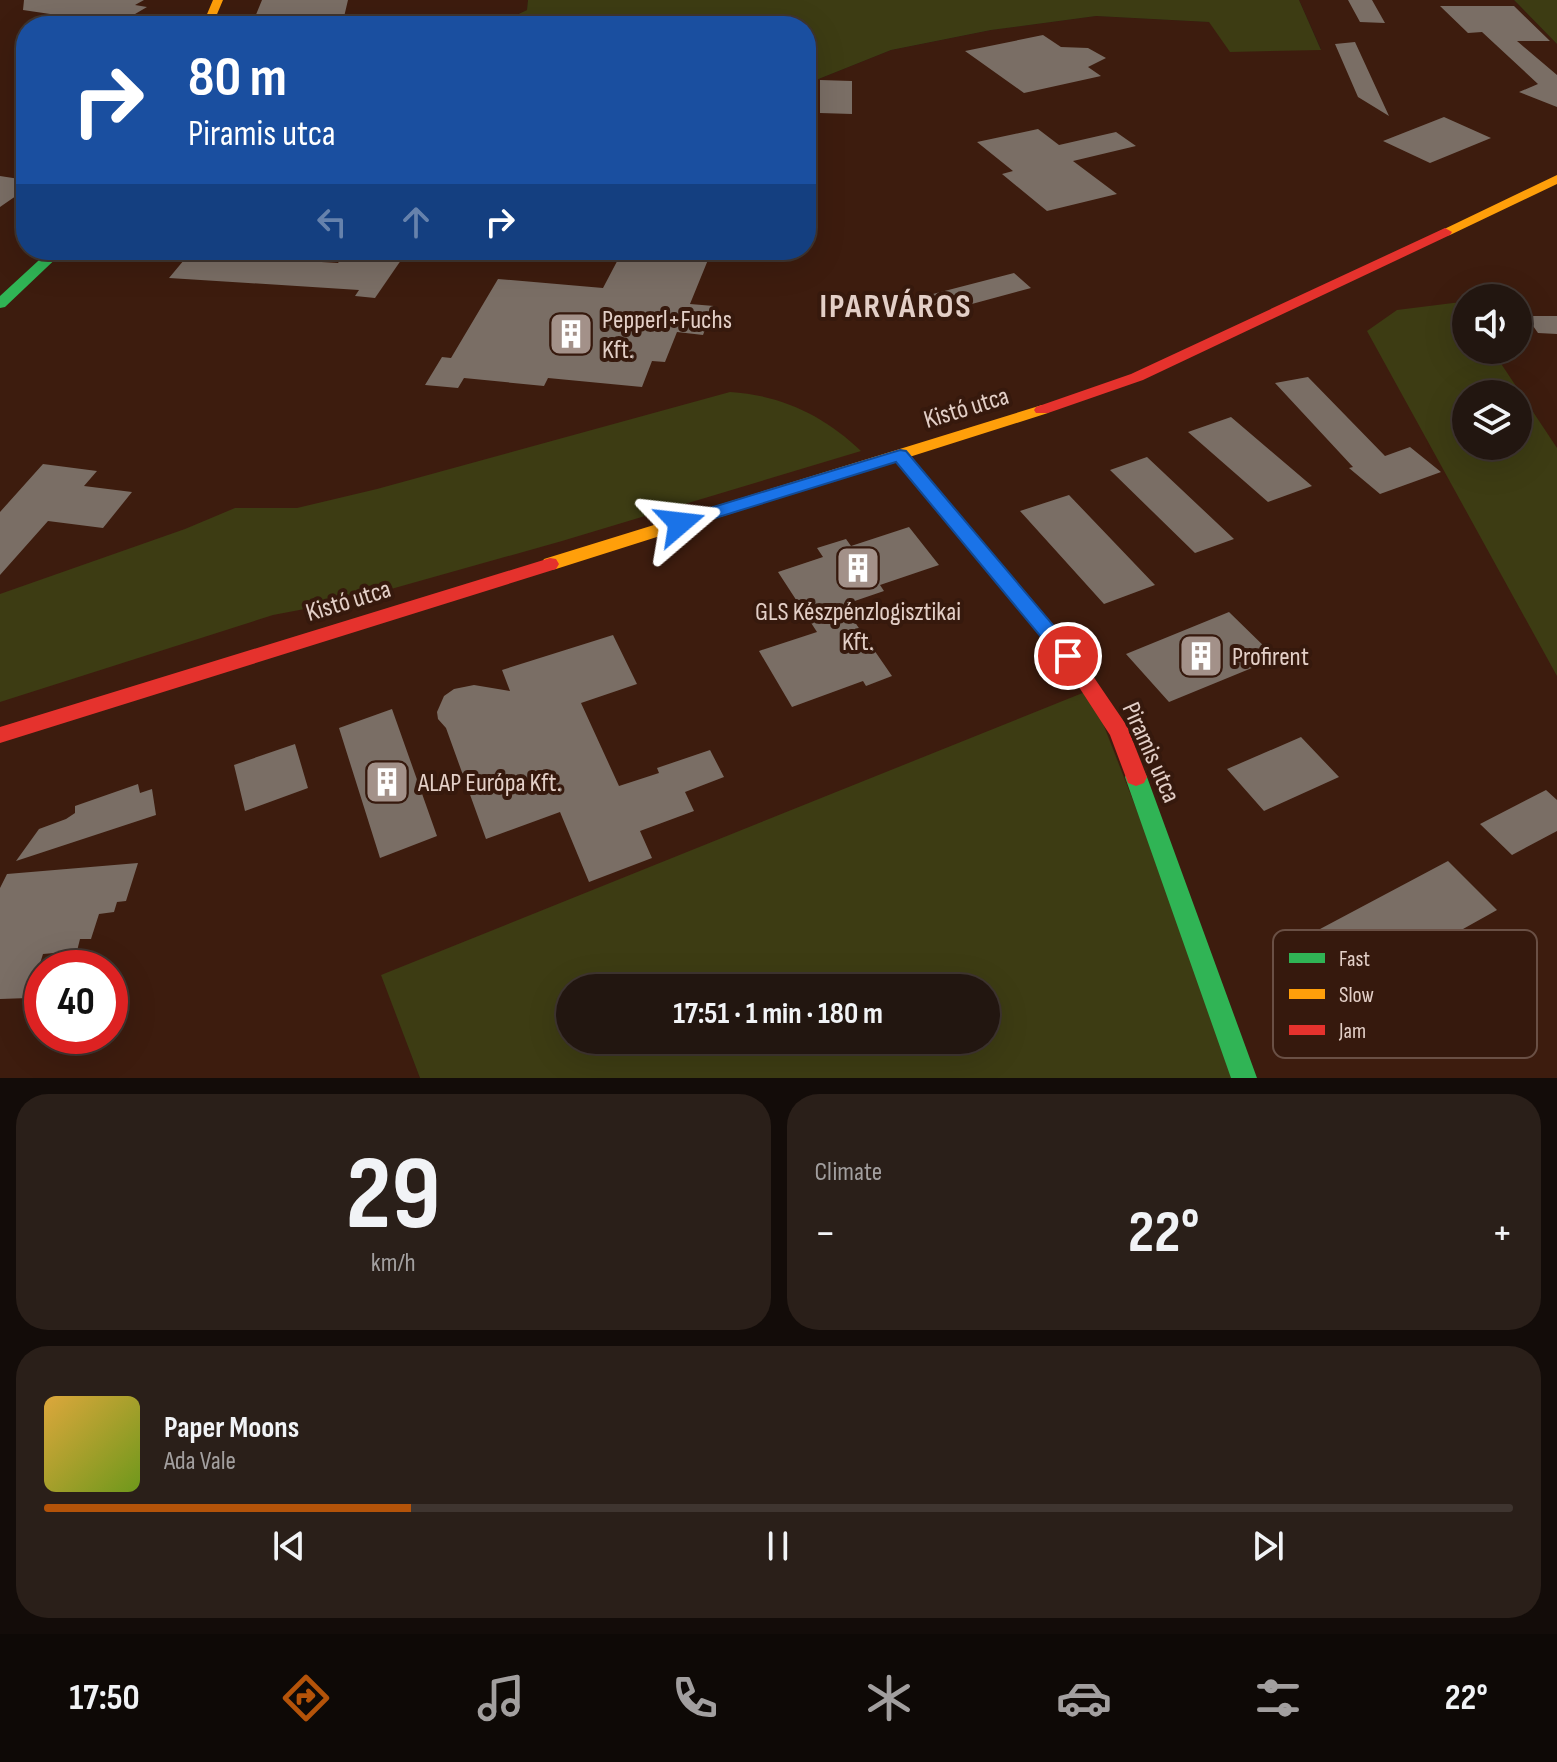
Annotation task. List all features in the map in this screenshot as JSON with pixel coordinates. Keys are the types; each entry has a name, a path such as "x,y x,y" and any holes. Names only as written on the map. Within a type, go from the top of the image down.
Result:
{"street":[{"name":"Kistó utca","path":"0,735 1088,396 1137,377 1557,179"},
{"path":"0,304 47,260"},
{"name":"Piramis utca","path":"900,455 1068,656 1101,699 1120,732 1244,1078"}],"shaded area":[{"path":"0,0 528,0 527,10 514,16 16,16 16,260 816,260 816,80 891,50 991,30 1096,16 1210,22 1321,49 1299,0 1514,0 1557,44 1557,1078 1241,1078 1194,945 382,975 420,1078 0,1078"},
{"path":"528,0 1299,0 1321,50 1230,52 1209,22 1096,16 991,30 891,50 816,80 816,16 514,16 527,10"},
{"path":"1514,0 1557,0 1557,44 1519,5"},
{"path":"1452,303 1452,364 1501,364 1512,380 1452,380 1452,460 1532,460 1532,410 1557,448 1557,676 1367,331 1397,310"},
{"path":"730,392 767,398 801,410 833,427 861,451 352,600 273,615 0,702 0,594 185,529 235,508 297,508"},
{"path":"1090,690 1241,1078 420,1078 381,975"}],"building":[{"path":"24,0 144,0 135,5 147,7 132,16 64,16 23,10"},
{"path":"262,0 348,0 344,16 255,16"},
{"path":"1348,0 1372,0 1385,23 1360,22"},
{"path":"1440,6 1514,6 1550,41 1517,41 1557,75 1557,107 1519,92 1538,84 1482,32 1468,33"},
{"path":"1043,35 1061,47 1088,48 1106,58 1088,67 1101,76 1024,93 965,51"},
{"path":"1355,42 1389,116 1358,97 1335,44"},
{"path":"820,80 852,81 852,114 820,113"},
{"path":"1444,117 1491,138 1430,163 1383,141"},
{"path":"1038,129 1059,145 1116,132 1136,146 1073,161 1117,194 1047,211 1002,174 1013,171 977,142"},
{"path":"0,176 16,178 16,196 0,207"},
{"path":"184,260 401,260 375,298 355,296 359,290 169,278"},
{"name":"Pepperl+Fuchs Kft.","path":"618,260 708,260 690,304 714,306 703,335 677,332 665,362 652,361 642,387 548,378 544,386 464,378 458,388 425,385 442,357 451,358 498,279 603,288"},
{"path":"1014,273 1031,288 946,311 929,295"},
{"path":"1532,316 1557,316 1557,334 1538,333 1532,324"},
{"path":"1308,377 1385,456 1410,447 1441,472 1380,494 1349,468 1353,467 1275,383"},
{"path":"1231,417 1312,486 1268,502 1188,432"},
{"path":"1147,457 1234,539 1195,553 1110,470"},
{"path":"43,464 97,471 84,486 132,492 103,528 48,521 0,575 0,512"},
{"path":"1069,495 1155,585 1104,604 1020,511"},
{"path":"909,527 939,565 880,585 884,591 843,605 892,676 866,686 863,681 792,707 759,651 817,632 778,572 823,557 817,548 846,539 851,546"},
{"name":"Profirent","path":"1229,612 1276,658 1169,702 1126,654"},
{"path":"613,635 637,684 581,703 619,786 659,773 657,768 710,750 724,777 685,792 694,811 640,831 652,858 589,882 560,812 486,839 446,728 438,719 437,712 444,696 454,689 474,685 510,691 502,670"},
{"name":"ALAP Európa Kft.","path":"392,709 437,836 380,858 339,728"},
{"path":"1301,737 1339,777 1264,811 1227,769"},
{"path":"295,744 308,788 245,811 234,765"},
{"path":"138,784 140,793 152,789 156,815 16,861 39,829 66,819 75,813 75,806"},
{"path":"1546,790 1557,800 1557,831 1512,855 1480,824"},
{"path":"1448,861 1497,910 1461,930 1318,930"},
{"path":"138,863 126,901 117,902 114,912 99,914 91,939 80,939 77,950 24,950 24,998 0,999 0,888 7,874"}],"traffic: fast":[{"path":"0,304 47,260"},
{"path":"1136,777 1244,1078"}],"traffic: slow":[{"path":"211,16 218,0"},
{"path":"1445,232 1557,179"},
{"path":"550,564 1042,410"}],"traffic: jam":[{"path":"1042,410 1137,377 1445,232"},
{"path":"900,455 1071,659 1120,732 1136,777"},
{"path":"0,735 550,564"}],"place":[{"name":"Pepperl+Fuchs Kft.","path":"571,334"},
{"name":"GLS Készpénzlogisztikai Kft.","path":"858,568"},
{"name":"Profirent","path":"1201,656"},
{"name":"ALAP Európa Kft.","path":"387,782"}],"district":[{"name":"IPARVÁROS","path":"896,305"}],"route":[{"path":"680,523 900,455 1068,656"}]}
